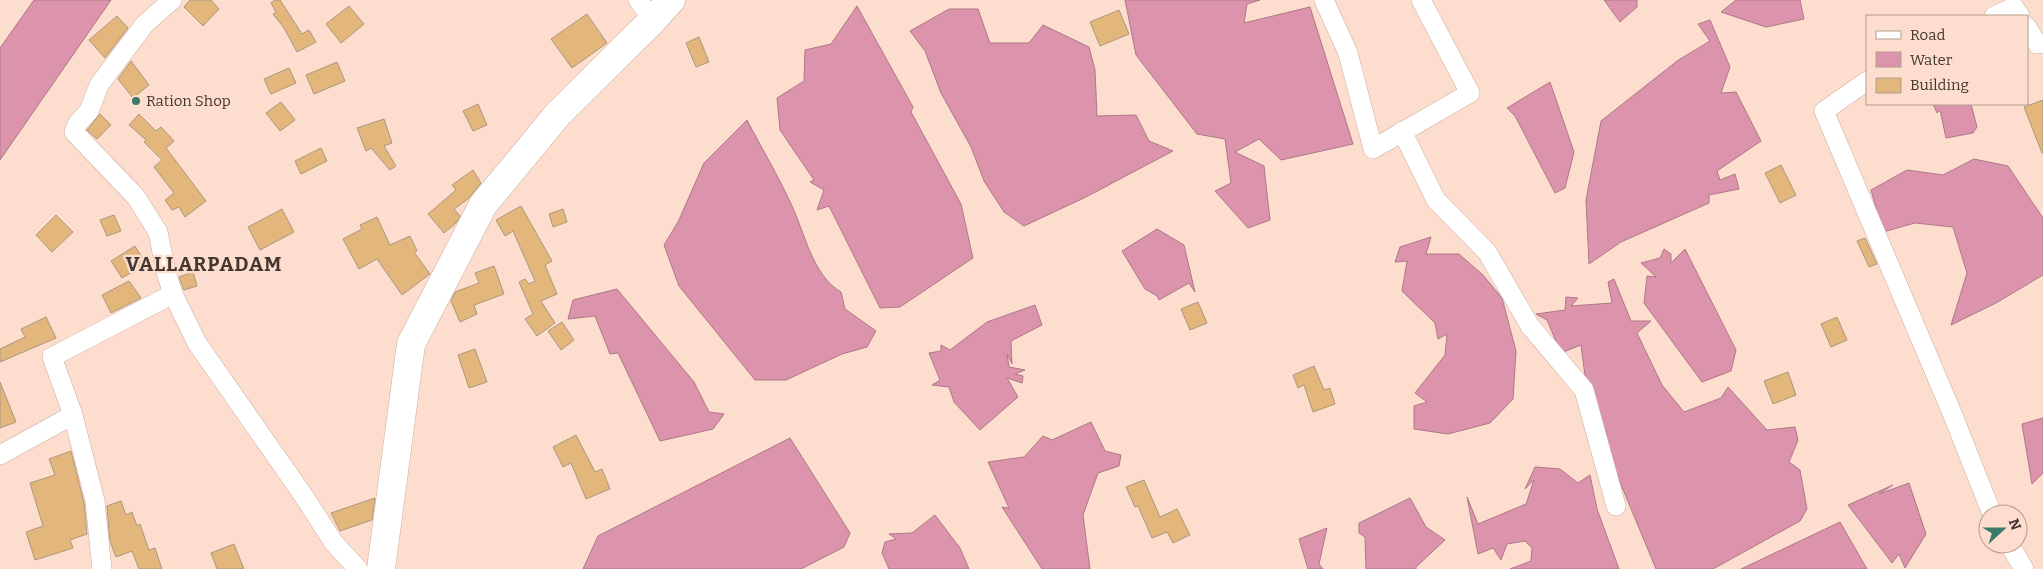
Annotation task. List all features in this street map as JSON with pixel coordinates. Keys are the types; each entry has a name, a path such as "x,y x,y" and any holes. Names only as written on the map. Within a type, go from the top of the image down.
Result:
{"main road":[{"path":"381,569 411,344 483,205 645,10 671,0"}],"street":[{"path":"172,0 144,25 99,86 89,111 77,124 74,132 136,197 158,232 166,272 173,294 197,342 334,543 358,569"},
{"path":"1324,0 1348,53 1373,149 1470,93 1421,0"},
{"path":"1997,15 2015,8"},
{"path":"2028,28 2041,45"},
{"path":"1866,82 1824,111 1948,404 1988,504"},
{"path":"1402,131 1436,200 1487,252 1530,326 1584,390 1616,506"},
{"path":"102,569 95,501 73,415 52,357 173,294"},
{"path":"0,455 73,415"},
{"path":"2016,554 2024,569"}],"water":[{"path":"34,0 111,0 0,160 0,48"},
{"path":"1125,0 1260,0 1247,4 1244,23 1310,7 1353,144 1281,160 1259,139 1235,152 1264,166 1270,220 1248,228 1215,191 1231,183 1225,139 1197,134 1136,55"},
{"path":"1604,0 1637,0 1637,7 1620,22"},
{"path":"1736,0 1800,0 1804,19 1766,27 1721,12"},
{"path":"857,6 913,107 911,112 961,204 973,258 900,307 880,308 829,206 817,210 824,190 810,182 814,180 780,130 777,98 804,81 805,50 831,44"},
{"path":"949,9 978,9 990,43 1029,43 1043,25 1089,47 1095,70 1097,116 1136,115 1149,141 1173,151 1086,197 1024,226 1004,212 984,181 971,147 941,93 925,51 910,31"},
{"path":"1710,20 1730,67 1721,93 1736,92 1761,141 1717,171 1720,180 1735,174 1739,189 1709,195 1709,203 1621,242 1589,264 1586,200 1601,121 1677,61 1710,41 1698,24"},
{"path":"1550,82 1574,152 1565,188 1555,193 1515,116 1507,108"},
{"path":"1933,105 1971,105 1977,127 1973,133 1946,138 1940,110 1937,113"},
{"path":"747,120 787,195 811,253 823,276 841,292 845,309 876,331 867,347 842,354 786,380 755,380 679,286 664,245 678,222 704,163"},
{"path":"1974,159 2008,166 2043,218 2043,275 1996,303 1951,325 1967,273 1953,227 1915,223 1883,232 1871,190 1907,170 1943,175"},
{"path":"1157,229 1184,245 1195,292 1189,283 1159,300 1157,296 1145,289 1122,251"},
{"path":"1431,237 1426,254 1459,254 1483,275 1502,298 1516,351 1513,399 1490,423 1448,434 1414,429 1414,406 1427,402 1415,393 1445,355 1447,334 1438,339 1435,323 1402,291 1407,261 1395,262 1400,247"},
{"path":"1664,249 1671,254 1671,263 1685,249 1736,350 1731,371 1702,382 1644,303 1647,276 1656,277 1641,263 1660,258"},
{"path":"1614,279 1631,321 1651,321 1637,333 1662,385 1684,412 1721,398 1728,387 1767,430 1795,427 1798,440 1789,462 1800,470 1807,509 1800,521 1713,569 1656,569 1605,446 1606,430 1603,430 1585,376 1581,345 1561,353 1547,320 1536,314 1565,310 1566,297 1578,298 1571,306 1612,303 1608,282"},
{"path":"617,289 694,382 709,412 724,414 713,429 660,441 618,353 610,354 595,316 568,319 573,300"},
{"path":"1035,305 1042,325 1011,341 1012,364 1007,354 1009,367 1025,370 1015,374 1023,376 1022,383 1007,378 1018,397 980,430 954,402 949,387 932,385 940,380 929,353 941,351 941,345 950,350 987,322"},
{"path":"2043,418 2043,473 2032,484 2022,424"},
{"path":"1091,422 1105,451 1121,455 1119,466 1098,473 1083,515 1090,569 1042,569 1002,507 1009,508 988,462 1024,457 1043,436 1052,440"},
{"path":"790,438 850,533 844,547 801,569 583,569 598,536"},
{"path":"1535,467 1560,469 1578,483 1590,475 1597,509 1619,569 1510,569 1531,561 1532,548 1525,541 1507,544 1501,560 1493,548 1478,554 1467,497 1478,524 1526,504 1534,480 1525,489"},
{"path":"1909,483 1926,534 1905,568 1899,554 1892,563 1848,505 1893,485 1879,494"},
{"path":"1410,498 1426,527 1445,540 1416,569 1366,569 1365,537 1359,533 1359,523"},
{"path":"935,515 960,548 969,569 889,569 882,553 885,542 896,539 889,534 912,533"},
{"path":"1840,522 1867,569 1741,569"},
{"path":"1327,528 1319,564 1323,569 1308,569 1299,539"}],"building":[{"path":"190,0 211,0 219,9 203,26 184,7"},
{"path":"275,0 280,0 302,34 309,30 316,42 297,52 284,28 273,14 276,12 271,3"},
{"path":"349,6 364,24 341,43 326,24"},
{"path":"1119,10 1129,34 1100,46 1090,22"},
{"path":"587,14 607,43 572,68 551,39"},
{"path":"117,16 128,28 105,58 89,40"},
{"path":"699,37 709,62 696,67 686,43"},
{"path":"131,61 149,85 133,98 118,79"},
{"path":"337,62 345,81 314,94 306,75"},
{"path":"289,68 296,83 271,94 264,79"},
{"path":"2043,100 2043,153 2042,153 2024,107"},
{"path":"281,102 295,120 280,131 266,113"},
{"path":"478,104 487,125 473,131 463,111"},
{"path":"100,114 111,125 97,139 87,130"},
{"path":"139,114 156,131 161,127 174,141 166,148 206,201 185,217 179,207 172,210 165,200 174,193 154,167 162,160 144,142 146,140 129,125"},
{"path":"384,119 392,143 384,146 396,166 390,170 371,148 366,151 357,128"},
{"path":"321,148 327,161 301,174 295,161"},
{"path":"1781,165 1796,195 1780,203 1765,173"},
{"path":"473,170 481,183 468,199 454,209 460,216 456,223 444,233 428,214 456,190 452,185"},
{"path":"521,206 552,261 545,265 557,294 541,301 555,323 537,336 525,319 533,314 519,282 525,279 529,284 535,281 513,231 505,236 496,220"},
{"path":"282,209 294,232 260,250 248,227"},
{"path":"563,209 567,222 553,227 549,214"},
{"path":"56,215 73,232 52,252 36,235"},
{"path":"114,215 121,231 107,236 100,220"},
{"path":"377,217 390,245 410,236 417,251 414,252 430,274 402,295 377,259 359,269 343,239 362,229 360,225"},
{"path":"1865,238 1877,264 1869,267 1857,241"},
{"path":"135,246 146,264 122,278 111,261"},
{"path":"494,266 504,294 474,305 477,314 460,322 451,301 455,292 479,283 475,273"},
{"path":"193,272 197,286 184,290 179,277"},
{"path":"129,281 141,298 111,313 102,295"},
{"path":"1198,302 1207,323 1190,330 1181,309"},
{"path":"46,317 56,338 0,362 0,349 25,337 21,329"},
{"path":"1837,317 1847,340 1831,347 1821,324"},
{"path":"562,322 574,340 561,350 548,331"},
{"path":"475,349 487,382 469,388 458,355"},
{"path":"1314,366 1324,390 1330,388 1335,404 1313,412 1304,385 1298,388 1293,375"},
{"path":"1788,372 1796,395 1773,404 1764,381"},
{"path":"0,382 16,422 0,428"},
{"path":"576,435 595,472 602,469 610,489 586,499 571,463 563,467 553,447"},
{"path":"71,451 84,503 87,534 70,540 73,548 35,560 26,532 43,526 30,483 55,475 49,459"},
{"path":"1144,480 1160,517 1177,509 1190,535 1173,543 1167,532 1152,538 1138,506 1135,507 1126,487"},
{"path":"375,498 372,520 340,531 331,513"},
{"path":"121,501 126,515 132,512 137,526 140,524 149,550 155,548 162,569 139,569 132,551 116,557 110,541 107,506"},
{"path":"234,544 244,569 217,569 211,553"}],"place":[{"name":"Ration Shop","path":"136,101"}],"district":[{"name":"VALLARPADAM","path":"204,264"}]}
